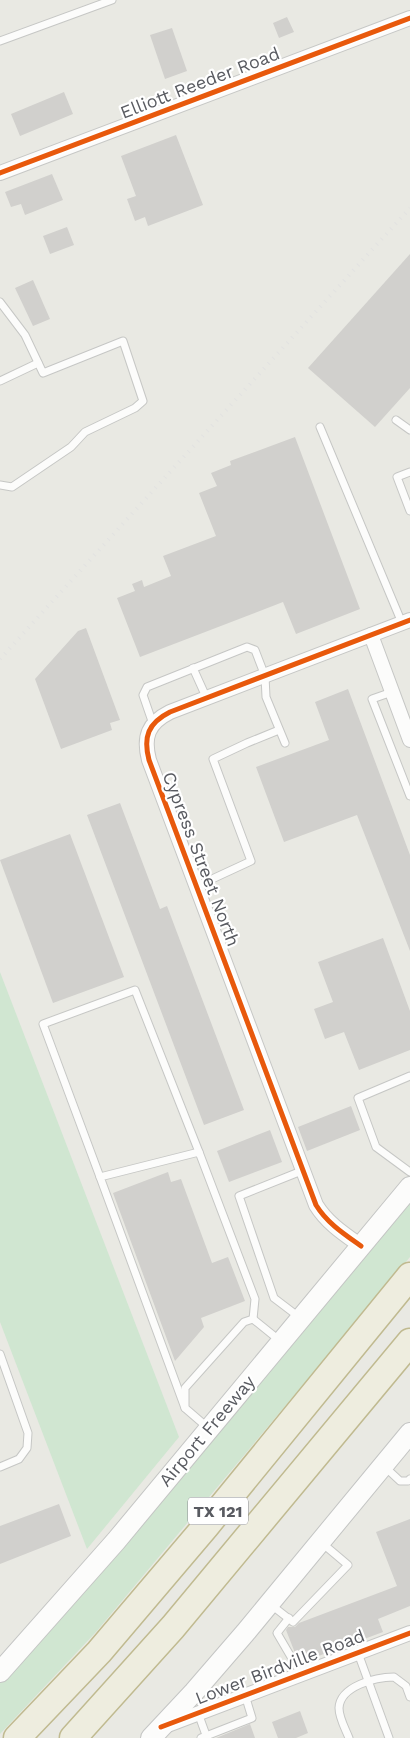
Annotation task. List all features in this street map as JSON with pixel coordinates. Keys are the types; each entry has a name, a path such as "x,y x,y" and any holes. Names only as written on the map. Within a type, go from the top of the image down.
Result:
{"highway":[{"name":"TX 121","path":"17,1738 98,1652 193,1541 410,1276"},
{"name":"TX 121","path":"73,1738 173,1627 410,1342"}],"main road":[{"name":"Airport Freeway","path":"0,1672 116,1541 410,1187"},
{"path":"156,1733 194,1692 410,1432"}],"street":[{"name":"Elliott Reeder Road","path":"0,174 410,18"},
{"path":"153,724 170,712 406,622"},
{"path":"371,635 410,740"},
{"name":"Cypress Street North","path":"153,724 145,745 149,760 316,1205 335,1227 361,1246"},
{"name":"Lower Birdville Road","path":"156,1733 198,1713 410,1633"}],"lane":[{"path":"0,41 112,0"},
{"path":"0,302 24,335 44,373 124,341 142,400 135,408 84,432 71,447 12,487 0,485"},
{"path":"0,381 38,363"},
{"path":"396,420 410,430"},
{"path":"320,427 406,622"},
{"path":"410,472 397,477 410,511"},
{"path":"153,724 143,695 147,687 247,647 255,650 265,676 266,697 285,743"},
{"path":"193,668 206,698"},
{"path":"392,692 372,699 410,796"},
{"path":"197,886 251,861 213,759 279,730"},
{"path":"209,1429 184,1408 43,1024 135,990 255,1299 253,1319"},
{"path":"410,1076 358,1098 376,1147 410,1172"},
{"path":"100,1177 199,1152"},
{"path":"301,1318 274,1298 239,1196 304,1170"},
{"path":"253,1319 282,1342"},
{"path":"184,1408 185,1388 244,1322 253,1319"},
{"path":"0,1354 28,1433 27,1448 19,1460 0,1467"},
{"path":"383,1465 400,1481 408,1481 410,1479"},
{"path":"269,1603 294,1622 348,1565 320,1542"},
{"path":"288,1618 278,1633 301,1674"},
{"path":"358,1653 389,1738"},
{"path":"349,1738 340,1715 339,1705 342,1697 357,1686 378,1678 394,1677 406,1686 410,1697"},
{"path":"198,1713 203,1737 252,1718 245,1695"}],"green space":[{"path":"0,972 179,1437 87,1549 0,1322"},
{"path":"410,1198 410,1257 96,1632 0,1734 0,1683 82,1593"}],"building":[{"path":"287,17 294,32 279,38 273,23"},
{"path":"172,28 187,71 165,79 150,35"},
{"path":"64,92 73,114 20,136 11,114"},
{"path":"176,135 203,205 148,226 145,217 135,221 127,199 136,196 121,156"},
{"path":"52,174 63,200 25,215 21,204 11,207 5,192"},
{"path":"67,227 74,245 50,254 43,236"},
{"path":"410,254 410,388 375,427 308,368"},
{"path":"33,280 50,319 33,326 15,288"},
{"path":"295,437 360,609 296,634 283,602 140,657 117,598 135,591 132,584 142,580 144,587 171,576 163,556 216,536 199,493 217,486 211,473 231,465 230,461"},
{"path":"86,628 120,720 110,723 112,730 61,749 35,679 78,631"},
{"path":"348,689 410,855 410,951 357,815 284,842 256,767 329,740 315,702"},
{"path":"120,803 160,909 167,906 244,1110 204,1125 87,815"},
{"path":"70,834 124,977 53,1003 0,860"},
{"path":"383,938 410,1011 410,1050 359,1070 344,1032 325,1039 314,1009 333,1002 318,962"},
{"path":"351,1106 360,1130 307,1151 298,1127"},
{"path":"270,1130 282,1162 229,1182 217,1151"},
{"path":"168,1172 171,1182 181,1179 212,1263 228,1257 245,1301 201,1318 204,1327 175,1361 113,1193"},
{"path":"59,1504 71,1536 0,1564 0,1526"},
{"path":"410,1519 410,1606 378,1619 383,1632 305,1661 301,1651 295,1653 286,1630 288,1627 295,1627 299,1623 397,1586 376,1532"},
{"path":"300,1711 308,1733 296,1738 278,1738 272,1722"},
{"path":"250,1724 255,1738 216,1738"}],"railway":[{"path":"0,659 410,208"}],"cycle path":[{"path":"0,173 410,18"},
{"path":"361,1246 331,1223 316,1205 149,760 147,738 152,726 170,712 410,620"},
{"path":"161,1727 410,1633"}]}
